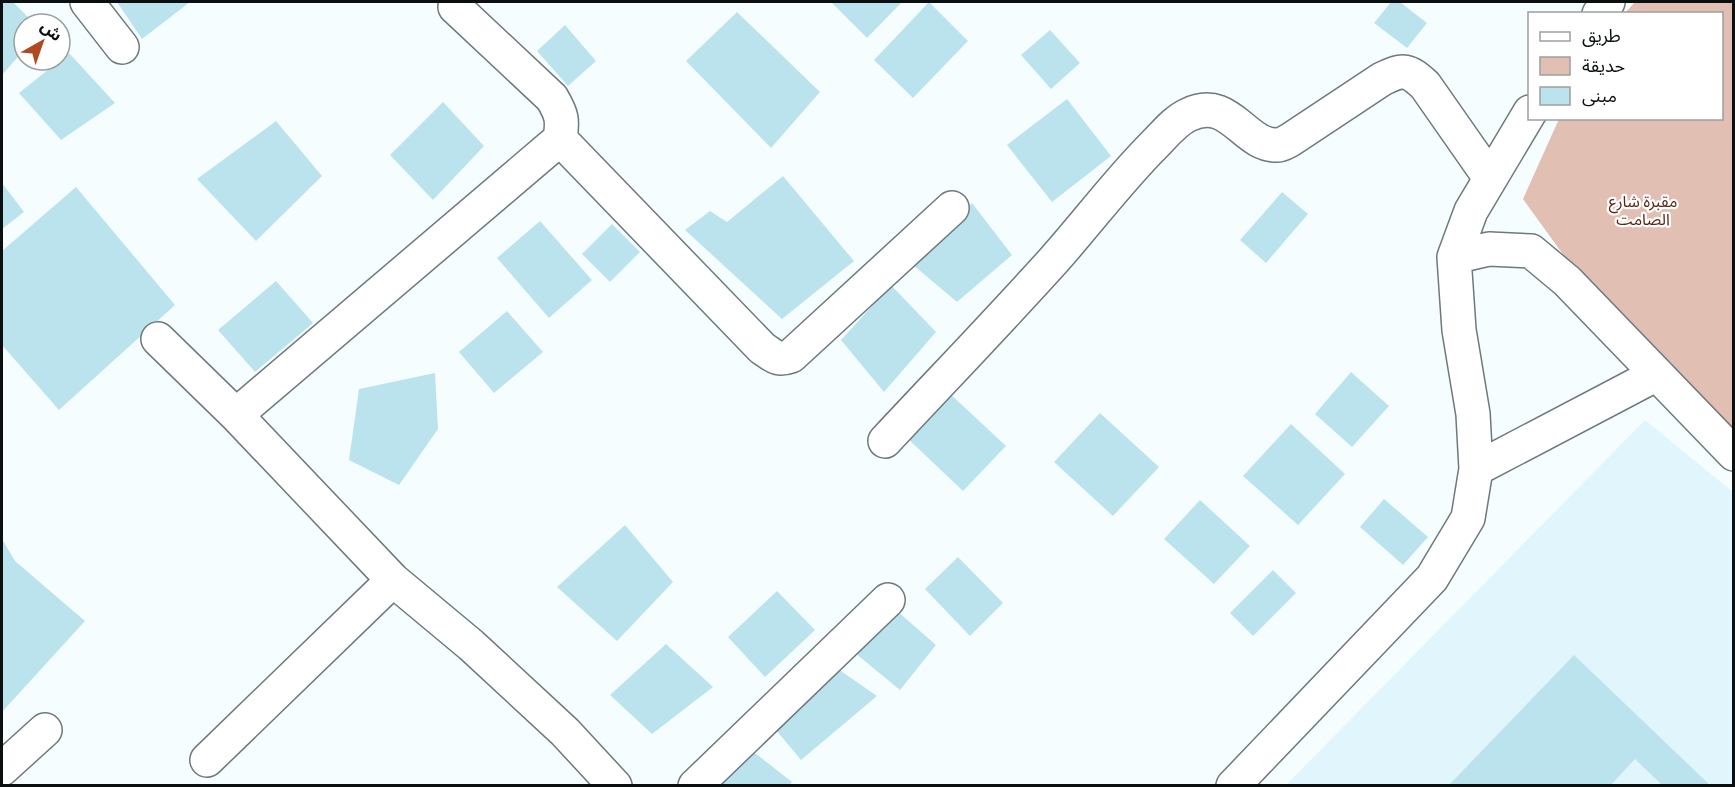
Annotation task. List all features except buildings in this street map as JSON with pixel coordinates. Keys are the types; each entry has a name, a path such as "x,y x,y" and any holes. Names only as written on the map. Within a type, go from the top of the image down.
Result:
{"street":[{"path":"87,2 122,46"},
{"path":"236,415 560,140 563,123 552,98 455,7"},
{"path":"885,441 1054,260 1135,164 1177,122 1189,115 1214,110 1225,115 1259,140 1279,145 1290,140 1382,78 1404,71 1413,74 1425,85 1490,178"},
{"path":"1233,786 1432,578 1468,518 1476,469 1473,414 1459,330 1454,258 1471,211 1528,115"},
{"path":"560,140 762,348 782,359 791,356 952,208"},
{"path":"1454,258 1489,249 1531,251 1567,281 1734,454"},
{"path":"158,339 236,415 393,580 471,645 565,732 615,786"},
{"path":"1476,469 1657,374"},
{"path":"207,760 393,580"},
{"path":"695,786 888,600"},
{"path":"2,769 45,730"}],"shaded area":[{"path":"1645,420 1733,492 1733,785 1285,786"}],"green space":[{"name":"مقبرة شارع الصامت","path":"1635,2 1733,2 1733,432 1625,340 1523,199 1559,120 1723,120 1723,12 1626,12"}]}
